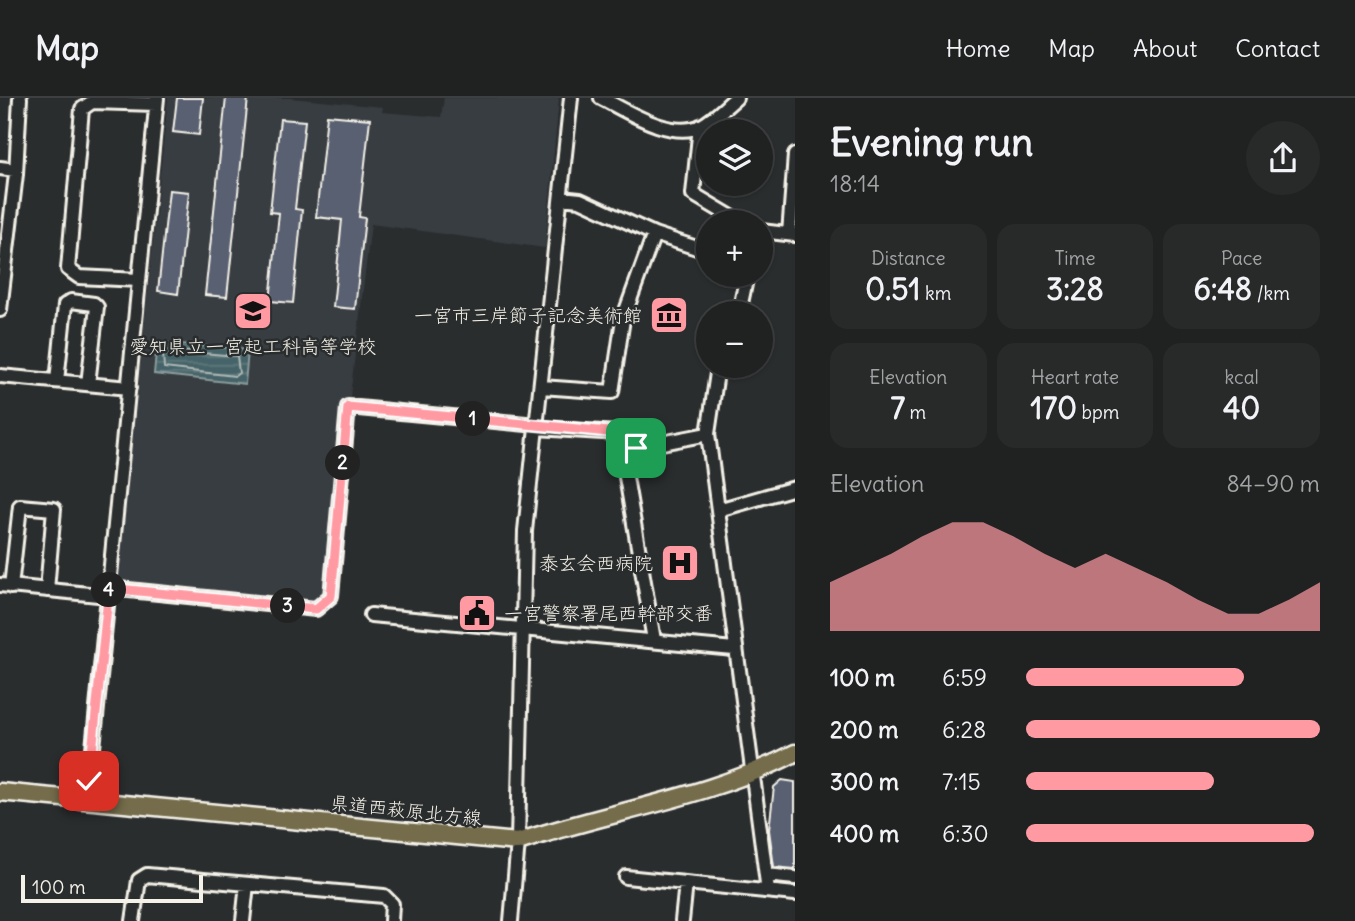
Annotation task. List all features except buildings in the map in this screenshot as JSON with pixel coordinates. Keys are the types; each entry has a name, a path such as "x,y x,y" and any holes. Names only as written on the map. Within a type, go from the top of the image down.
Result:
{"main road":[{"name":"県道西萩原北方線","path":"0,792 518,842 566,826 751,775 795,753"}],"street":[{"path":"0,310 2,272 16,170 20,98"},
{"path":"512,921 518,842 525,531 571,98"},
{"path":"601,98 665,127 696,126"},
{"path":"714,98 719,112"},
{"path":"710,119 736,98"},
{"path":"88,799 129,388 156,101 92,103 82,109 68,269 79,277 139,280"},
{"path":"773,233 792,235 795,155"},
{"path":"696,165 693,194 696,196"},
{"path":"0,168 16,170"},
{"path":"696,196 720,210"},
{"path":"561,198 580,200 654,234 696,248"},
{"path":"541,387 612,392 623,319 654,234"},
{"path":"57,381 65,305 71,301 94,304 97,307 88,384"},
{"path":"0,376 129,388"},
{"path":"716,378 708,435 734,649 768,891"},
{"path":"47,590 54,509 20,506 6,586 47,590 109,592 316,609 331,596 348,407 619,433 624,438 628,453 625,471 654,640"},
{"path":"628,453 636,448 708,435"},
{"path":"718,510 795,488"},
{"path":"372,615 734,649"},
{"path":"133,921 139,880 147,875 384,896 392,904 391,921"},
{"path":"766,875 795,878"},
{"path":"626,877 795,894"},
{"path":"682,921 686,883"},
{"path":"243,921 247,884"}],"shaded area":[{"name":"愛知県立一宮起工科高等学校","path":"168,98 290,98 383,107 382,112 441,117 444,98 559,98 545,248 371,224 326,592 313,602 126,584 118,577"}],"water":[{"path":"157,342 248,350 245,384 154,374"}],"place":[{"name":"愛知県立一宮起工科高等学校","path":"253,311"},
{"name":"一宮市三岸節子記念美術館","path":"669,315"},
{"name":"泰玄会西病院","path":"680,563"},
{"name":"一宮警察署尾西幹部交番","path":"477,613"}],"route":[{"path":"89,781 109,588 316,609 331,596 348,407 537,425 537,428 619,433 624,438 624,449 628,453 636,448"}]}
